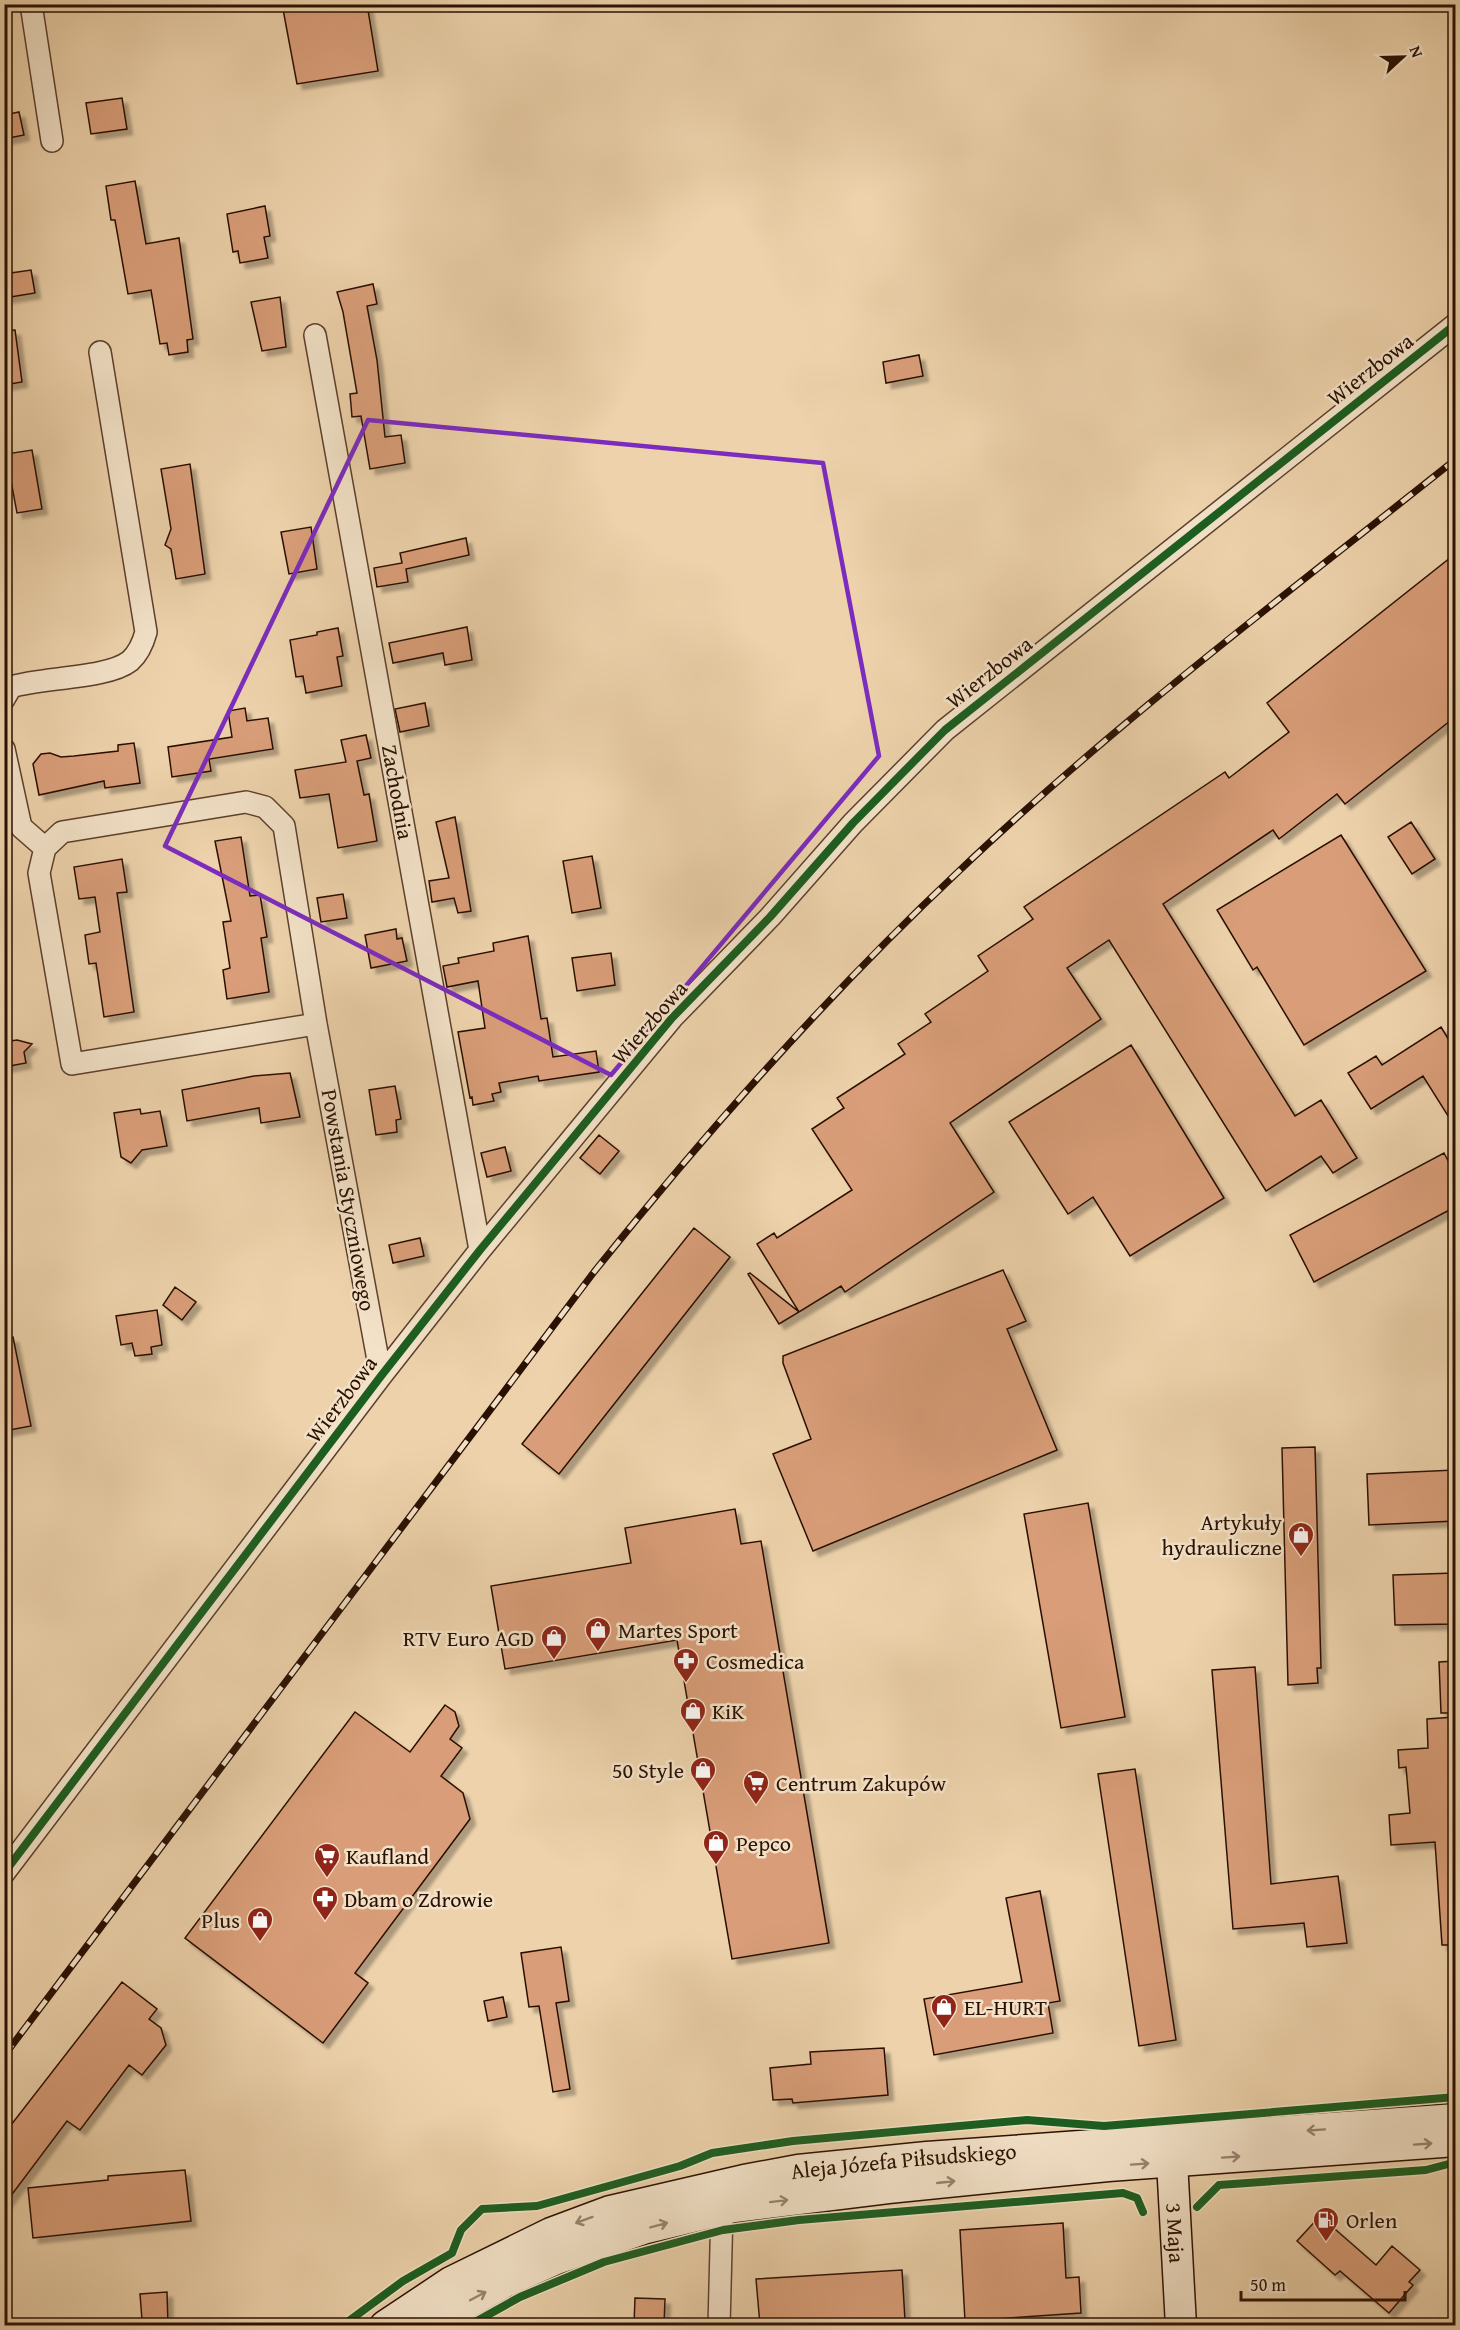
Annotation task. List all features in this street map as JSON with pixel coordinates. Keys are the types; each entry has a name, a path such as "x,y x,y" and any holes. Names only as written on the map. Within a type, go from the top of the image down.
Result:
{"main road":[{"name":"Aleja Józefa Piłsudskiego","path":"427,2325 498,2286 555,2259 643,2229 722,2210 1172,2151 1455,2120"},
{"name":"Aleja Józefa Piłsudskiego","path":"384,2325 442,2288 510,2252 584,2220 652,2200 798,2170 1049,2147 1172,2151 1455,2141"},
{"name":"3 Maja","path":"1172,2151 1180,2325"}],"street":[{"path":"31,4 52,141"},
{"name":"Wierzbowa","path":"4,1873 381,1376 480,1250 672,1018 770,917 853,823 945,730 1455,324"},
{"name":"Zachodnia","path":"315,335 480,1250"},
{"path":"4,699 10,687 27,682 117,669 132,660 141,648 146,632 100,352"},
{"path":"4,749 21,827 45,848 39,873 72,1064 316,1024"},
{"name":"Powstania Styczniowego","path":"45,848 62,832 246,802 265,807 284,826 316,1024 381,1376"},
{"path":"719,2325 722,2210"}],"highlighted area":[{"path":"368,420 823,463 879,756 611,1075 165,846"}],"building":[{"path":"282,4 367,4 378,71 297,84"},
{"path":"122,98 127,129 91,134 86,103"},
{"path":"19,112 24,135 4,139 4,115"},
{"path":"135,181 146,244 179,238 193,339 187,340 188,352 169,355 167,343 160,344 151,290 128,294 115,220 111,220 106,186"},
{"path":"265,206 270,236 264,237 268,258 240,263 238,251 233,252 227,214"},
{"path":"31,270 35,293 4,298 4,274"},
{"path":"373,284 377,304 367,306 377,360 385,437 401,435 405,463 370,469 361,416 352,417 350,394 357,393 343,312 337,292"},
{"path":"280,297 286,347 262,351 251,302"},
{"path":"15,330 22,382 4,385 4,331"},
{"path":"919,355 923,376 886,383 883,362"},
{"path":"32,450 42,509 17,513 6,454"},
{"path":"190,464 205,574 176,579 171,549 165,545 171,529 161,469"},
{"path":"311,527 317,569 289,574 281,532"},
{"path":"466,538 469,555 406,569 408,582 377,587 374,568 402,563 400,553"},
{"path":"1455,554 1455,717 1345,804 1337,794 1279,839 1273,830 1163,904 1295,1116 1321,1100 1357,1158 1333,1173 1321,1156 1266,1191 1109,940 1067,968 1101,1019 950,1123 994,1192 845,1292 841,1286 799,1312 757,1244 774,1233 777,1238 852,1190 812,1129 844,1108 837,1098 905,1054 898,1044 931,1022 925,1014 988,971 978,956 1033,919 1024,907 1225,772 1229,778 1289,732 1267,703"},
{"path":"467,627 472,660 445,665 443,653 393,663 389,643"},
{"path":"338,628 343,656 337,657 342,686 306,693 303,676 296,677 290,640"},
{"path":"425,703 429,726 400,732 395,709"},
{"path":"245,708 247,721 268,718 273,749 209,759 211,771 172,777 168,747 232,737 228,711"},
{"path":"366,735 371,758 357,761 364,795 369,794 377,841 338,848 329,794 300,798 295,770 346,762 341,740"},
{"path":"134,743 140,783 105,788 104,781 39,795 33,764 41,754 50,753 61,757 118,751 118,745"},
{"path":"455,817 471,911 458,913 454,898 432,902 429,881 449,878 436,822"},
{"path":"1411,822 1435,859 1412,874 1388,837"},
{"path":"1341,835 1426,971 1304,1045 1257,967 1253,970 1217,910"},
{"path":"241,837 250,896 260,895 267,937 261,938 269,992 227,999 223,970 230,968 223,922 231,921 215,841"},
{"path":"592,856 601,908 572,913 563,861"},
{"path":"122,859 127,892 117,893 134,1012 104,1017 96,963 89,964 85,935 100,932 95,897 79,899 74,867"},
{"path":"343,894 347,918 321,922 317,898"},
{"path":"396,929 397,939 402,938 407,961 371,968 365,935"},
{"path":"528,936 541,1019 547,1018 553,1057 596,1051 599,1072 539,1081 538,1076 499,1083 501,1092 492,1094 494,1101 473,1105 458,1032 485,1028 478,981 447,987 443,966 459,963 458,958 494,951 493,943"},
{"path":"611,953 615,985 577,991 572,958"},
{"path":"1441,1027 1455,1050 1455,1127 1423,1076 1371,1109 1348,1073 1376,1056 1382,1065"},
{"path":"17,1040 32,1044 24,1052 26,1063 4,1067 4,1042"},
{"path":"1131,1045 1224,1198 1130,1256 1093,1197 1068,1214 1009,1122"},
{"path":"290,1073 300,1117 261,1123 259,1108 187,1121 182,1090 254,1076"},
{"path":"395,1086 401,1119 396,1120 397,1132 376,1135 369,1090"},
{"path":"140,1109 141,1114 160,1111 167,1146 142,1150 131,1163 121,1157 114,1113"},
{"path":"599,1135 619,1151 600,1174 580,1158"},
{"path":"505,1147 511,1171 487,1177 481,1153"},
{"path":"1444,1153 1455,1174 1455,1207 1314,1282 1290,1235"},
{"path":"694,1228 730,1257 559,1474 522,1444"},
{"path":"420,1238 424,1256 393,1263 389,1245"},
{"path":"1003,1270 1026,1321 1007,1329 1057,1450 813,1551 773,1454 811,1439 783,1363 783,1356"},
{"path":"750,1273 799,1312 779,1324 748,1274"},
{"path":"175,1287 196,1302 182,1320 163,1305"},
{"path":"157,1310 162,1345 151,1347 152,1354 135,1356 132,1343 121,1345 116,1316"},
{"path":"13,1337 31,1426 4,1431 4,1338"},
{"name":"Artykuły hydrauliczne","path":"1315,1447 1321,1668 1317,1668 1318,1683 1288,1685 1282,1448"},
{"path":"1455,1470 1455,1521 1369,1525 1367,1474"},
{"path":"1088,1503 1125,1717 1061,1728 1024,1514"},
{"path":"735,1509 741,1544 761,1541 829,1943 732,1959 677,1640 505,1669 491,1586 631,1563 625,1528"},
{"path":"1455,1573 1455,1624 1395,1625 1393,1575"},
{"path":"1455,1661 1455,1713 1441,1713 1439,1662"},
{"path":"1255,1667 1271,1884 1338,1876 1347,1943 1307,1947 1304,1923 1233,1929 1212,1670"},
{"name":"Kaufland","path":"445,1705 455,1712 459,1726 450,1739 462,1748 441,1776 463,1793 470,1819 355,1973 368,1983 323,2043 185,1938 355,1712 410,1752"},
{"path":"1455,1717 1455,1945 1442,1945 1435,1842 1391,1845 1389,1815 1410,1813 1406,1767 1399,1768 1398,1750 1428,1748 1427,1719"},
{"path":"1135,1769 1176,2040 1139,2046 1098,1774"},
{"path":"1040,1891 1060,2001 1048,2003 1053,2033 934,2055 924,1999 1022,1982 1006,1898"},
{"path":"561,1947 569,2001 556,2003 570,2089 553,2092 539,2006 529,2007 521,1953"},
{"path":"122,1982 157,2009 149,2019 161,2028 166,2045 142,2075 129,2065 80,2130 67,2121 4,2205 4,2134"},
{"path":"503,1997 507,2017 488,2021 484,2001"},
{"path":"884,2048 888,2095 793,2103 792,2099 773,2100 770,2068 811,2064 810,2052"},
{"path":"185,2170 191,2221 33,2238 28,2188 108,2180 108,2176"},
{"path":"1320,2216 1376,2265 1392,2246 1420,2270 1409,2282 1413,2285 1389,2313 1340,2271 1335,2275 1297,2241"},
{"path":"1063,2223 1066,2278 1079,2277 1081,2313 965,2321 960,2230"},
{"path":"902,2270 905,2320 760,2325 756,2279"},
{"path":"167,2292 168,2325 150,2325 149,2319 142,2320 140,2294"},
{"path":"635,2298 665,2299 664,2325 634,2325"}],"railway":[{"path":"4,2056 594,1272 680,1167 769,1065 862,966 1018,816 1203,660 1456,459"}],"cycle path":[{"path":"4,1873 381,1376 480,1250 672,1018 770,917 853,823 945,730 1456,324"},
{"path":"342,2326 403,2281 452,2253 461,2230 482,2209 537,2206 680,2166 712,2153 793,2141 1027,2120 1104,2126 1456,2097"},
{"path":"1197,2207 1219,2185 1426,2170 1456,2162"},
{"path":"468,2326 520,2297 604,2262 723,2230 799,2220 1123,2193 1137,2198 1143,2212"}],"place":[{"name":"Artykuły hydrauliczne","path":"1301,1558"},
{"name":"Martes Sport","path":"598,1653"},
{"name":"RTV Euro AGD","path":"554,1661"},
{"name":"Cosmedica","path":"686,1684"},
{"name":"KiK","path":"693,1734"},
{"name":"50 Style","path":"703,1793"},
{"name":"Centrum Zakupów","path":"756,1806"},
{"name":"Pepco","path":"716,1866"},
{"name":"Kaufland","path":"327,1879"},
{"name":"Dbam o Zdrowie","path":"325,1922"},
{"name":"Plus","path":"260,1943"},
{"name":"EL-HURT","path":"944,2030"},
{"name":"Orlen","path":"1326,2243"}]}
